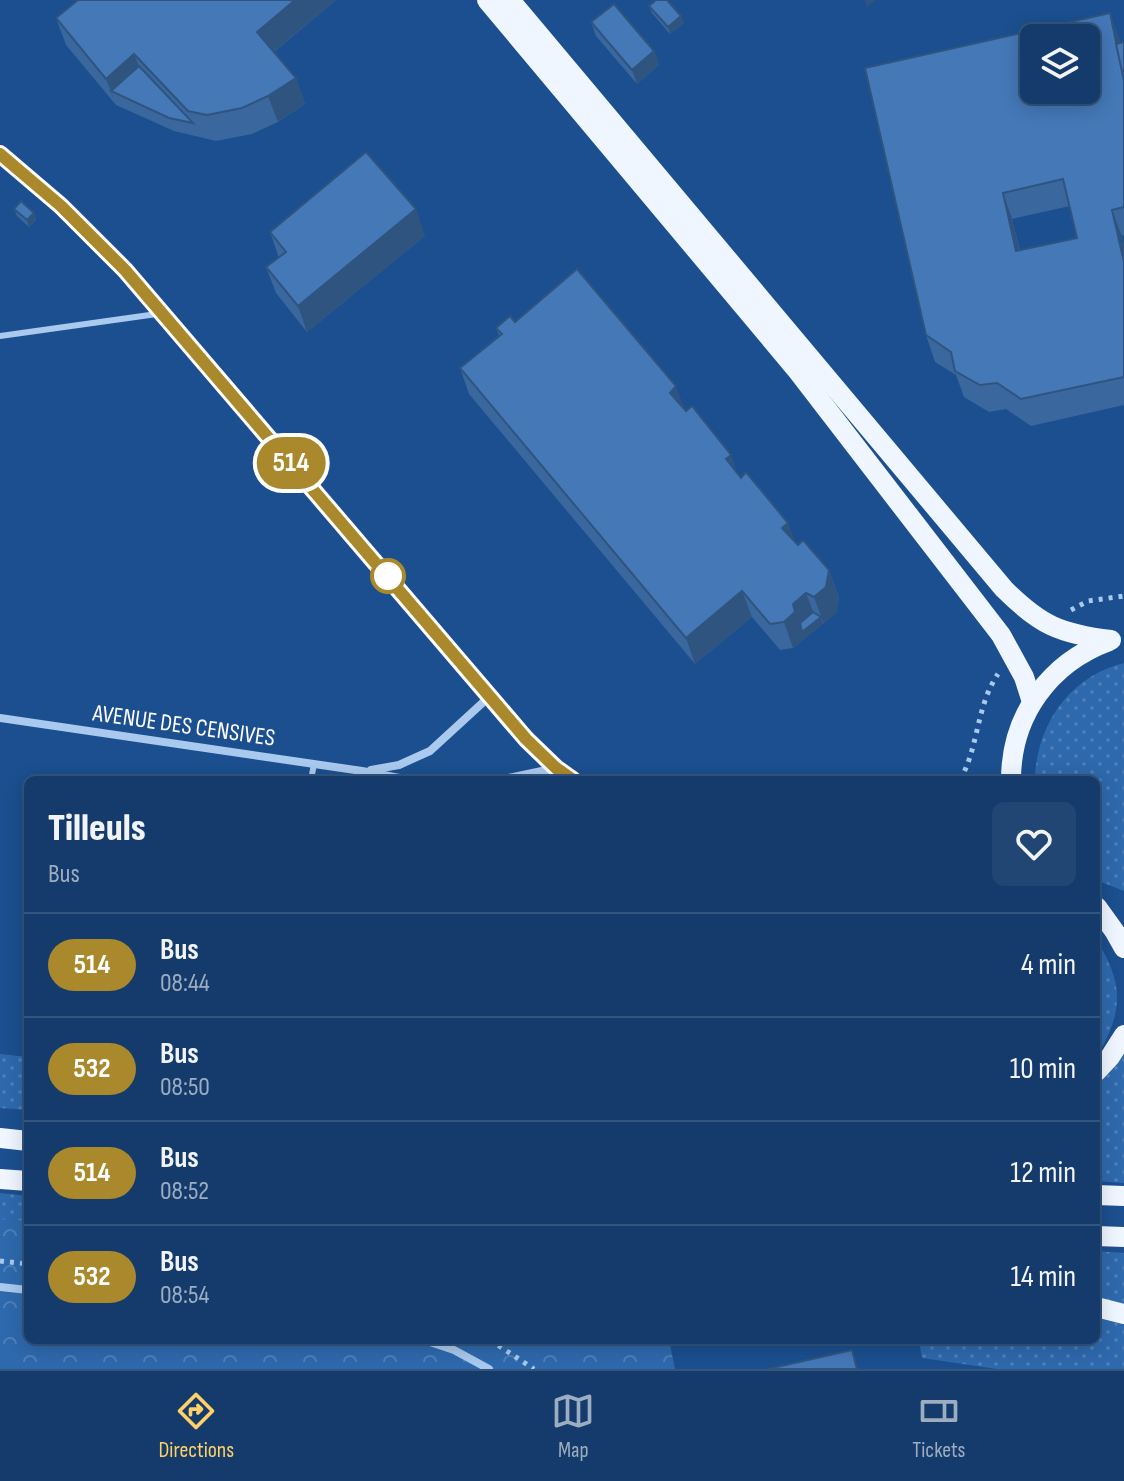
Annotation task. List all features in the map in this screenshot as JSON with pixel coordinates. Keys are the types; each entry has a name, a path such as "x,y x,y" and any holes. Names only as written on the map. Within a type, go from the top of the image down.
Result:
{"main road":[{"path":"487,0 834,417 1001,635 1024,677 1032,702"},
{"path":"510,0 1004,589 1027,611 1050,626 1075,635 1117,639"},
{"path":"1009,776 1018,732 1032,702 1049,680 1085,651 1117,639"},
{"path":"1100,907 1124,915"},
{"path":"1100,911 1124,948"},
{"path":"1100,1068 1124,1035"},
{"path":"0,1138 24,1141"},
{"path":"0,1179 24,1181"},
{"path":"1100,1195 1124,1196"},
{"path":"1100,1236 1124,1237"},
{"path":"1100,1308 1124,1314"}],"street":[{"path":"0,154 87,230 164,313 526,739 567,776"},
{"name":"AVENUE DES CENSIVES","path":"362,771 399,765 430,751 490,696"},
{"name":"AVENUE DES CENSIVES","path":"0,718 389,776"},
{"path":"518,776 556,768"},
{"path":"0,1287 24,1290"},
{"path":"436,1344 489,1369"}],"lane":[{"path":"0,336 164,313"},
{"path":"312,776 314,764"}],"path":[{"path":"0,1261 24,1264"},
{"path":"496,1344 534,1369"}],"green space":[{"path":"1124,663 1124,891 1100,882 1100,776 1035,776 1043,737 1061,704 1073,690 1105,669"},
{"path":"1100,946 1112,970 1117,998 1116,1012 1100,1050"},
{"path":"1124,1053 1124,1183 1100,1181 1100,1079"},
{"path":"0,1054 24,1057 24,1110 0,1108"},
{"path":"0,1193 24,1196 24,1242 0,1240"},
{"path":"0,1219 24,1221 24,1344 670,1344 675,1369 0,1369"},
{"path":"1100,1251 1124,1253 1124,1306 1100,1300"},
{"path":"1100,1319 1124,1324 1124,1369 997,1369 922,1358 920,1344 1100,1344"}],"building":[{"path":"78,0 295,0 257,32 296,78 242,108 207,115 188,111 134,54 106,79 56,18"},
{"path":"656,0 667,0 681,16 668,27 649,6"},
{"path":"614,4 654,51 632,70 591,22"},
{"path":"1110,13 1124,80 1124,207 1112,210 1124,262 1124,377 1021,399 997,383 980,385 955,371 951,352 926,335 865,68 1020,33 1020,104 1100,104 1100,24 1061,24","holes":["1063,179 1077,238 1016,251 1003,193"]},
{"path":"1124,42 1124,80 1116,44"},
{"path":"139,66 193,123 169,118 111,91"},
{"path":"366,152 416,209 298,306 266,267 286,252 270,232"},
{"path":"21,201 34,213 27,220 14,209"},
{"path":"577,269 676,386 670,393 686,411 692,406 731,455 726,459 741,478 746,472 788,523 782,528 798,545 803,540 829,570 826,587 814,597 806,593 793,604 795,612 784,622 770,624 742,591 686,638 460,368 502,334 496,328 510,316 515,322"},
{"path":"813,612 821,617 802,632 800,623"},
{"path":"852,1350 857,1369 768,1369"}],"bus line":[{"name":"514","path":"0,154 61,206 125,270 526,739 567,776"}]}
